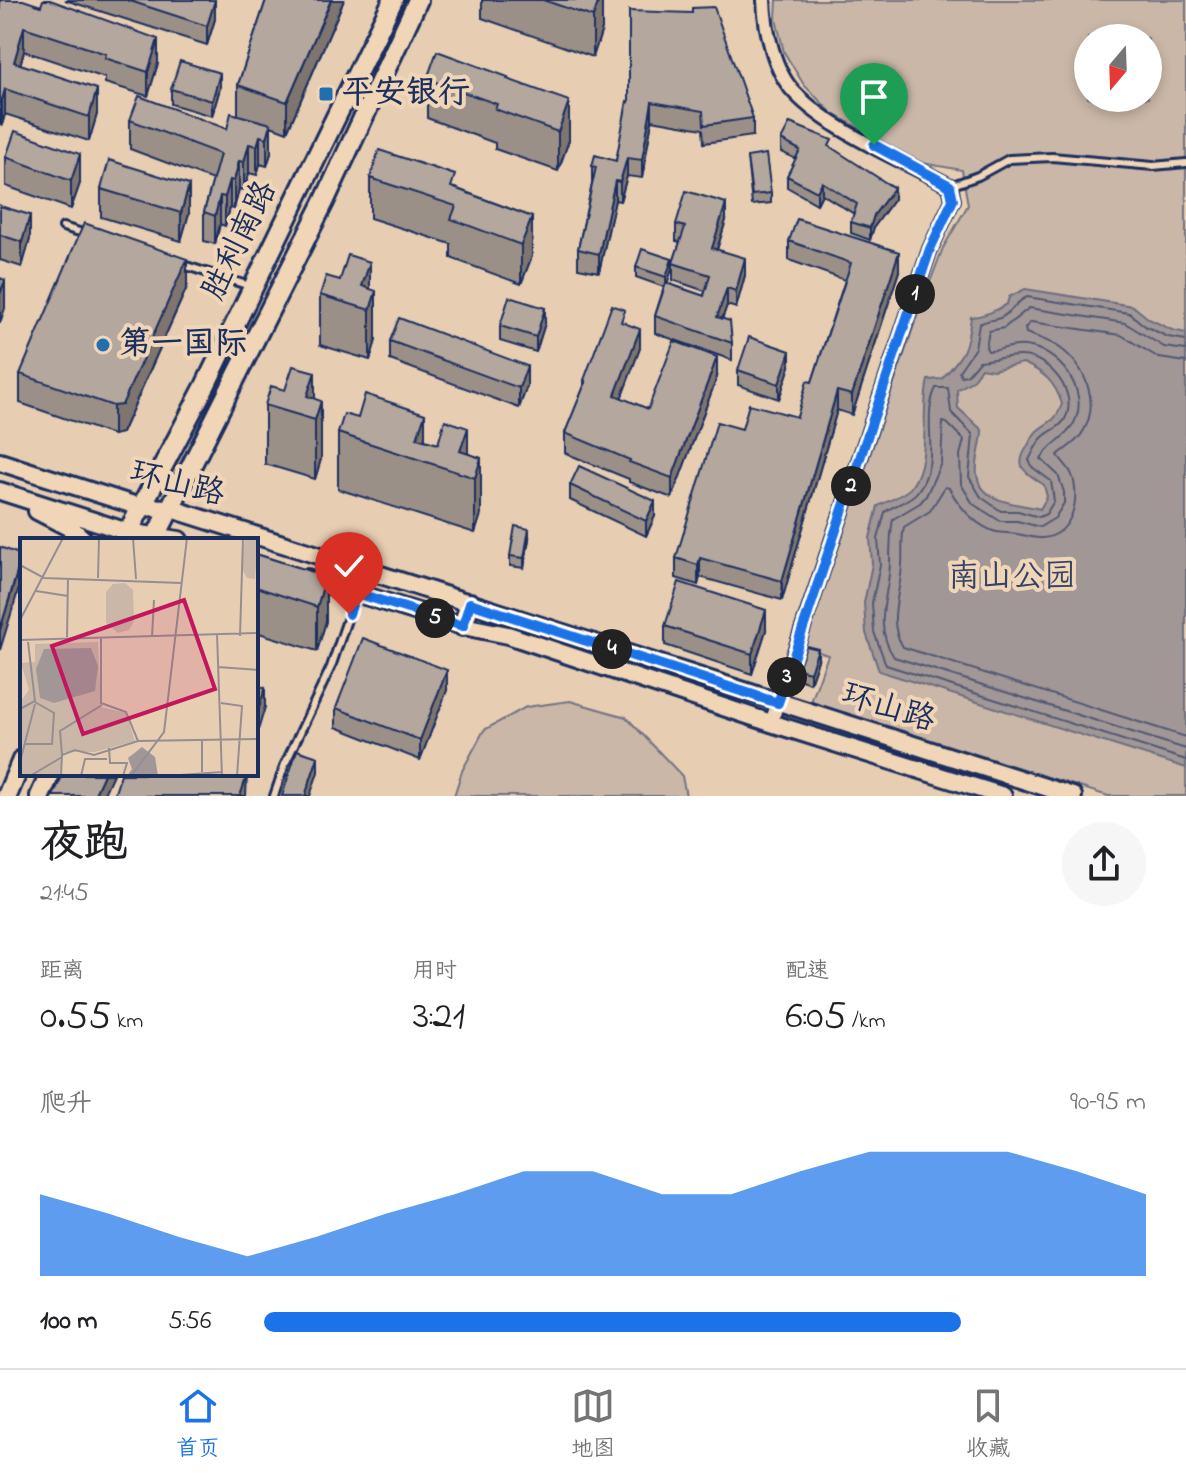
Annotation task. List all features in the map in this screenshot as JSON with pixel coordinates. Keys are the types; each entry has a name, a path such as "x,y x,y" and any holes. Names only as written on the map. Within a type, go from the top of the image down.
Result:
{"main road":[{"name":"胜利南路","path":"126,536 205,386 393,0"},
{"name":"胜利南路","path":"155,537 324,202 418,0"},
{"name":"环山路","path":"0,462 140,507 169,508 1073,796"},
{"name":"环山路","path":"0,492 126,536 155,537"},
{"path":"0,492 72,529 82,538"},
{"name":"环山路","path":"293,575 463,626 508,635 1003,796"},
{"path":"463,626 470,603"},
{"path":"7,796 20,765"},
{"path":"40,796 49,776"}],"street":[{"path":"764,0 774,56 793,91 822,116 950,186 953,200 930,249 771,723"}],"lane":[{"path":"950,186 978,176 1009,159 1052,157 1153,166 1186,163"},
{"path":"63,227 92,236"},
{"path":"165,259 253,287"},
{"path":"274,796 285,764 331,667 356,593"}],"green space":[{"name":"南山公园","path":"777,0 1186,0 1186,796 1108,796 811,702 828,655 805,647 916,319 943,248 968,205 962,170 922,163 832,113 804,85 784,52 776,19"},
{"path":"570,701 626,717 682,776 686,796 454,796 462,771 484,730 526,707"}],"water":[{"path":"1025,289 1133,306 1149,319 1186,333 1186,768 879,671 866,633 864,603 872,564 870,538 878,506 908,490 917,476 923,450 928,380 942,379 960,357 966,345 971,317 998,309 1007,304 1009,297","holes":["1023,363 1052,384 1062,404 1054,418 1034,434 1021,461 1027,474 1044,485 1047,497 1040,509 1002,501 980,485 977,469 982,430 958,408 957,390 973,380 981,368 993,370"]}],"building":[{"path":"0,0 23,0 41,6 43,0 50,0 158,39 148,72 105,58 106,54 24,27 14,62 97,89 89,117 5,89 2,100"},
{"path":"127,0 215,0 207,26"},
{"path":"266,0 331,0 287,102 238,85"},
{"path":"543,0 599,0 593,17"},
{"path":"714,7 753,118 704,125 703,111 652,102 642,160 627,158 620,182 615,181 599,254 578,249 596,167 592,166 595,155 616,161 629,102 629,11 692,13 692,8"},
{"path":"437,51 569,101 558,132 495,109 497,104 427,79"},
{"path":"180,61 220,73 212,101 171,89"},
{"path":"139,96 227,129 231,113 271,124 267,138 260,136 257,146 249,144 244,162 239,161 234,181 230,180 225,197 220,196 215,216 204,212 220,154 130,120"},
{"path":"790,123 832,140 829,146 894,188 874,215 870,228 851,222 857,204 822,182 817,192 787,176 800,150 781,140"},
{"path":"15,131 80,154 71,181 6,157"},
{"path":"379,150 455,175 451,187 532,217 521,245 451,219 456,206 370,178"},
{"path":"766,154 771,193 752,195 747,157"},
{"path":"109,160 189,185 181,213 101,189"},
{"path":"686,191 726,203 712,248 745,258 736,291 727,288 717,317 730,321 732,343 655,316 666,283 704,296 710,275 673,263 685,227 676,224"},
{"path":"0,206 30,215 22,242 0,235"},
{"path":"797,219 899,252 852,395 837,391 782,581 700,558 698,565 676,558 717,422 742,429 749,404 797,417 807,381 812,382 851,263 789,241"},
{"name":"第一国际","path":"84,223 187,259 122,405 113,406 20,374"},
{"path":"642,249 672,259 666,277 636,267"},
{"path":"348,255 370,262 362,286 376,291 370,310 320,295 326,276 340,280"},
{"path":"509,297 545,308 536,337 500,326"},
{"path":"612,305 625,310 621,322 640,329 615,395 648,409 674,341 717,357 672,478 565,433"},
{"path":"399,318 527,366 519,388 390,341"},
{"path":"749,337 790,351 779,384 738,370"},
{"path":"293,366 315,372 307,396 321,401 315,420 265,405 271,386 285,390"},
{"path":"365,394 425,414 417,438 438,444 445,420 468,428 460,451 481,458 475,478 338,433 344,414 358,418"},
{"path":"579,466 655,501 646,521 570,485"},
{"path":"515,526 529,529 524,558 510,556"},
{"path":"0,547 20,554 20,562 0,630"},
{"path":"258,555 326,576 317,607 258,588"},
{"path":"679,582 766,610 752,654 665,626"},
{"path":"363,638 447,670 420,740 336,708"},
{"path":"806,646 818,649 810,672 798,669"},
{"path":"258,686 265,688 258,711"},
{"path":"297,750 318,757 305,796 282,796"},
{"path":"62,776 103,776 94,796 53,796"},
{"path":"120,776 247,776 240,796 114,796"}],"place":[{"name":"平安银行","path":"326,94"},
{"name":"第一国际","path":"103,345"}],"route":[{"path":"349,614 356,593 463,626 470,603 778,703 930,249 953,200 950,186 874,145"}]}
